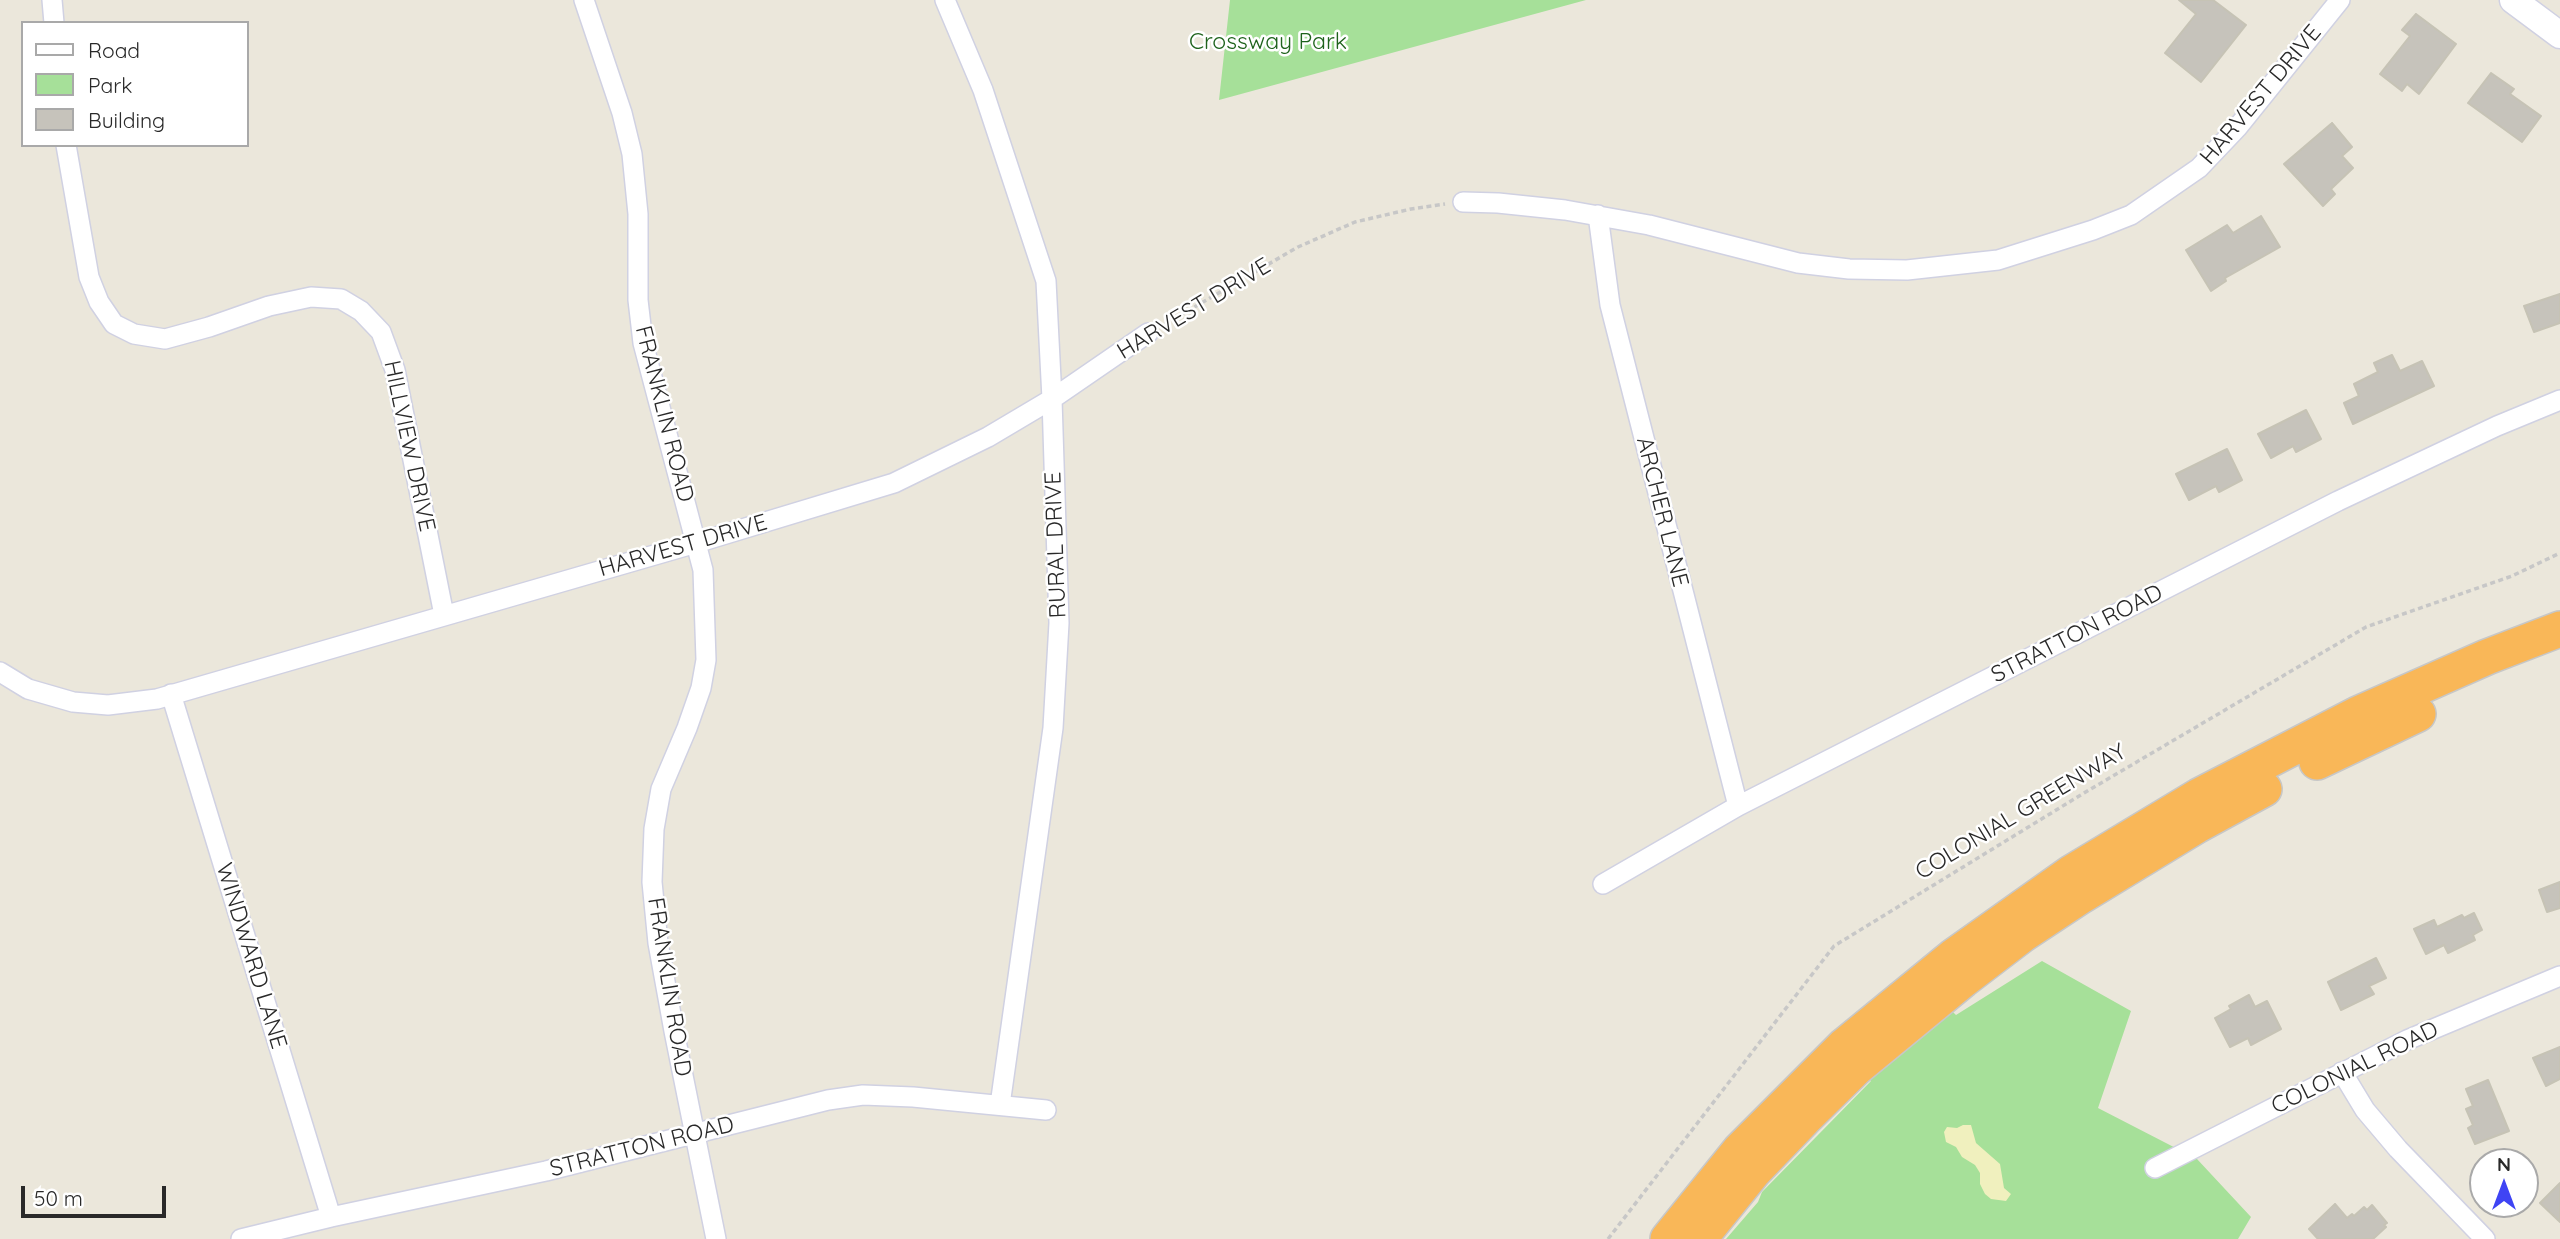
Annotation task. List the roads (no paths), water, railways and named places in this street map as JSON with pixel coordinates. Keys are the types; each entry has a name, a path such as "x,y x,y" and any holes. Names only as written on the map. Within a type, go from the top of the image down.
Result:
{"highway":[{"path":"2358,714 2469,646 2560,604"},
{"path":"1668,1239 1740,1150 1844,1046 1954,956 2071,873 2199,796 2358,714 2487,657 2560,629"},
{"path":"1699,1239 1754,1171 1856,1068 1963,980 2032,929 2149,854 2264,788 2391,726 2560,654"}],"street":[{"path":"52,0 54,21"},
{"name":"FRANKLIN ROAD","path":"584,0 622,113 632,154 638,214 638,300 643,343 703,570 706,660 701,688 661,789 653,829 652,882 663,968 716,1239"},
{"name":"RURAL DRIVE","path":"946,0 983,90 1046,281 1052,399 1059,623 1053,729 1000,1105"},
{"name":"HARVEST DRIVE","path":"1463,202 1498,203 1598,215 1649,225 1798,263 1908,270 1998,260 2131,215 2199,168 2236,128 2340,0"},
{"path":"2513,0 2560,35"},
{"name":"HILLVIEW DRIVE","path":"66,147 89,277 99,302 114,324 134,334 164,339 269,306 311,298 341,299 382,331 395,370 444,615"},
{"name":"ARCHER LANE","path":"1598,215 1610,305 1738,806"},
{"name":"HARVEST DRIVE","path":"0,672 28,689 74,702 108,705 171,694 695,543 894,482 988,437 1052,399 1148,333"},
{"name":"STRATTON ROAD","path":"1603,884 1738,806 2338,501 2497,426 2560,400"},
{"name":"WINDWARD LANE","path":"171,694 331,1217"},
{"name":"COLONIAL ROAD","path":"2155,1168 2407,1040 2560,976"},
{"path":"2342,1072 2365,1110 2398,1149 2485,1239"},
{"name":"STRATTON ROAD","path":"241,1239 546,1171 828,1100 863,1095 913,1097 1046,1110"}],"park label":[{"name":"Crossway Park","path":"1268,42"}]}
